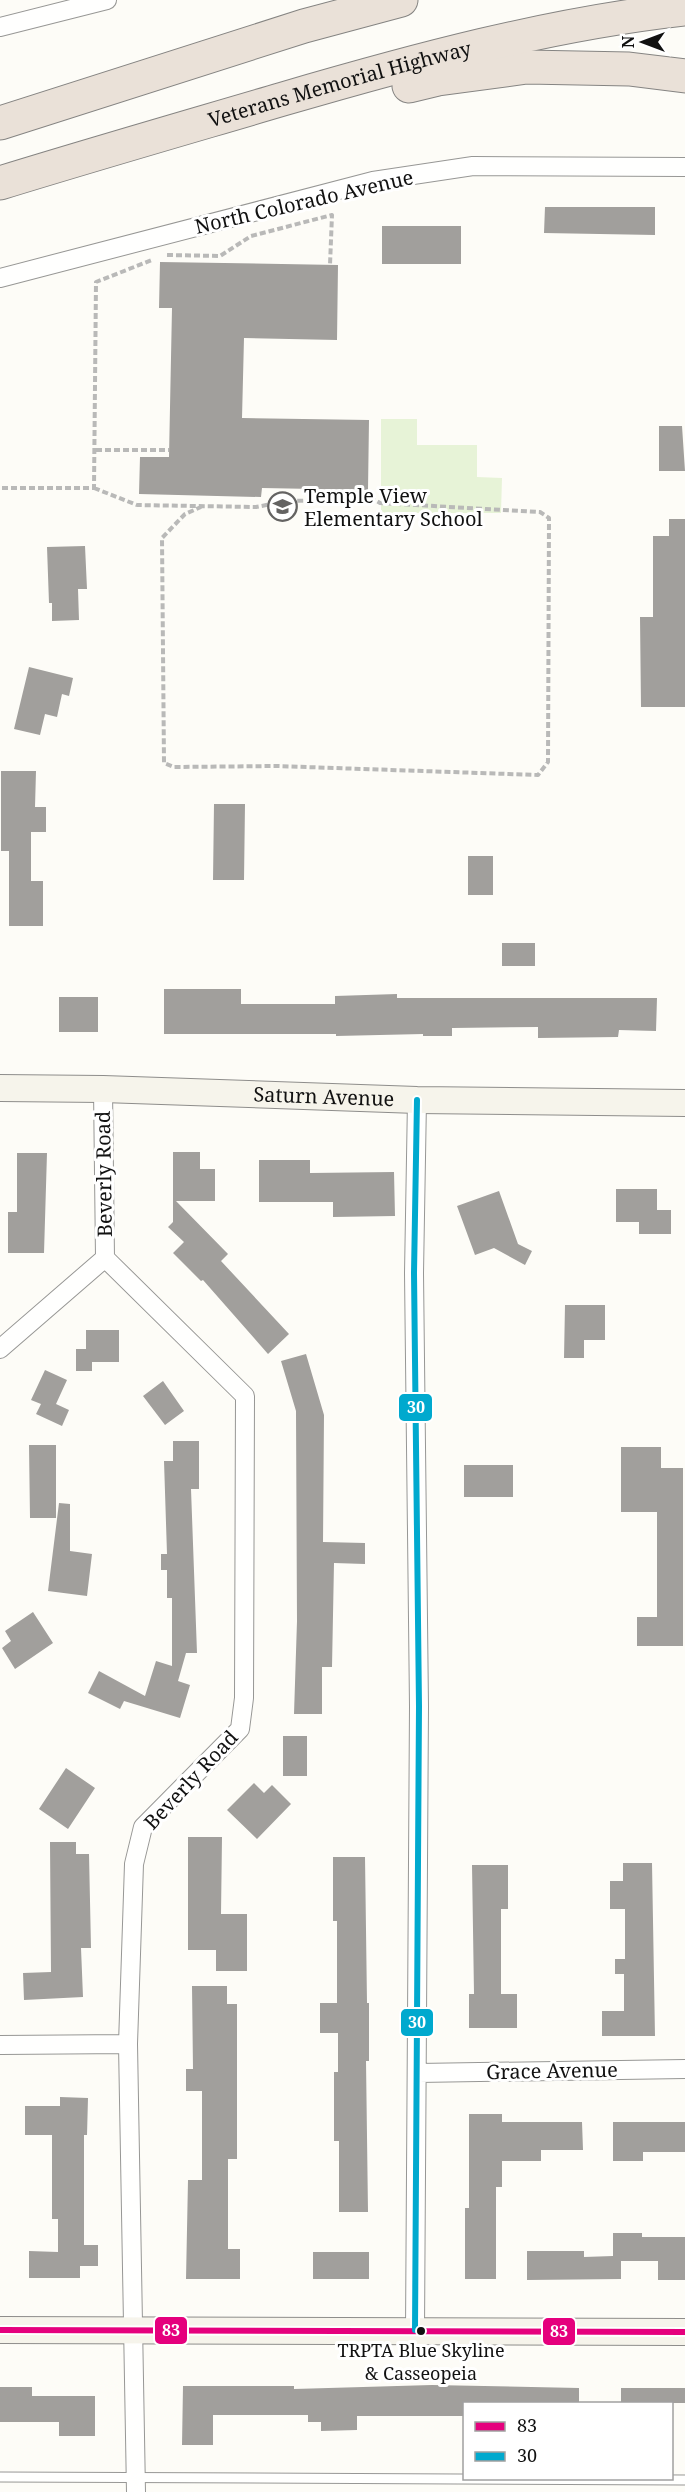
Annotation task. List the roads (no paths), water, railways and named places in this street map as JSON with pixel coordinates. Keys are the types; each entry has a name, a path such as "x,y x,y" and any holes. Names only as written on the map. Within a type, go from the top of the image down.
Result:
{"highway":[{"path":"0,105 401,0"},
{"name":"Veterans Memorial Highway","path":"0,183 400,65 573,27 642,14 685,9"},
{"path":"0,123 304,26"},
{"path":"85,157 438,79 526,67 629,69 685,76"}],"street":[{"path":"0,27 107,0"},
{"name":"North Colorado Avenue","path":"0,278 373,181 473,166 685,167"},
{"name":"Saturn Avenue","path":"0,1088 103,1089 417,1100 685,1103"},
{"name":"Beverly Road","path":"103,1089 105,1258 245,1396 244,1698 240,1729 143,1827 134,1864 128,2044 136,2485"},
{"path":"415,2330 419,1706 414,1273 417,1100"},
{"path":"0,1349 105,1258"},
{"path":"0,2045 128,2044"},
{"name":"Grace Avenue","path":"418,2073 685,2069"},
{"path":"0,2330 685,2332"}],"lane":[{"path":"0,2477 136,2485 685,2480"}],"place":[{"name":"Temple View Elementary School","path":"283,507"},
{"name":"TRPTA Blue Skyline & Casseopeia","path":"421,2331"}]}
